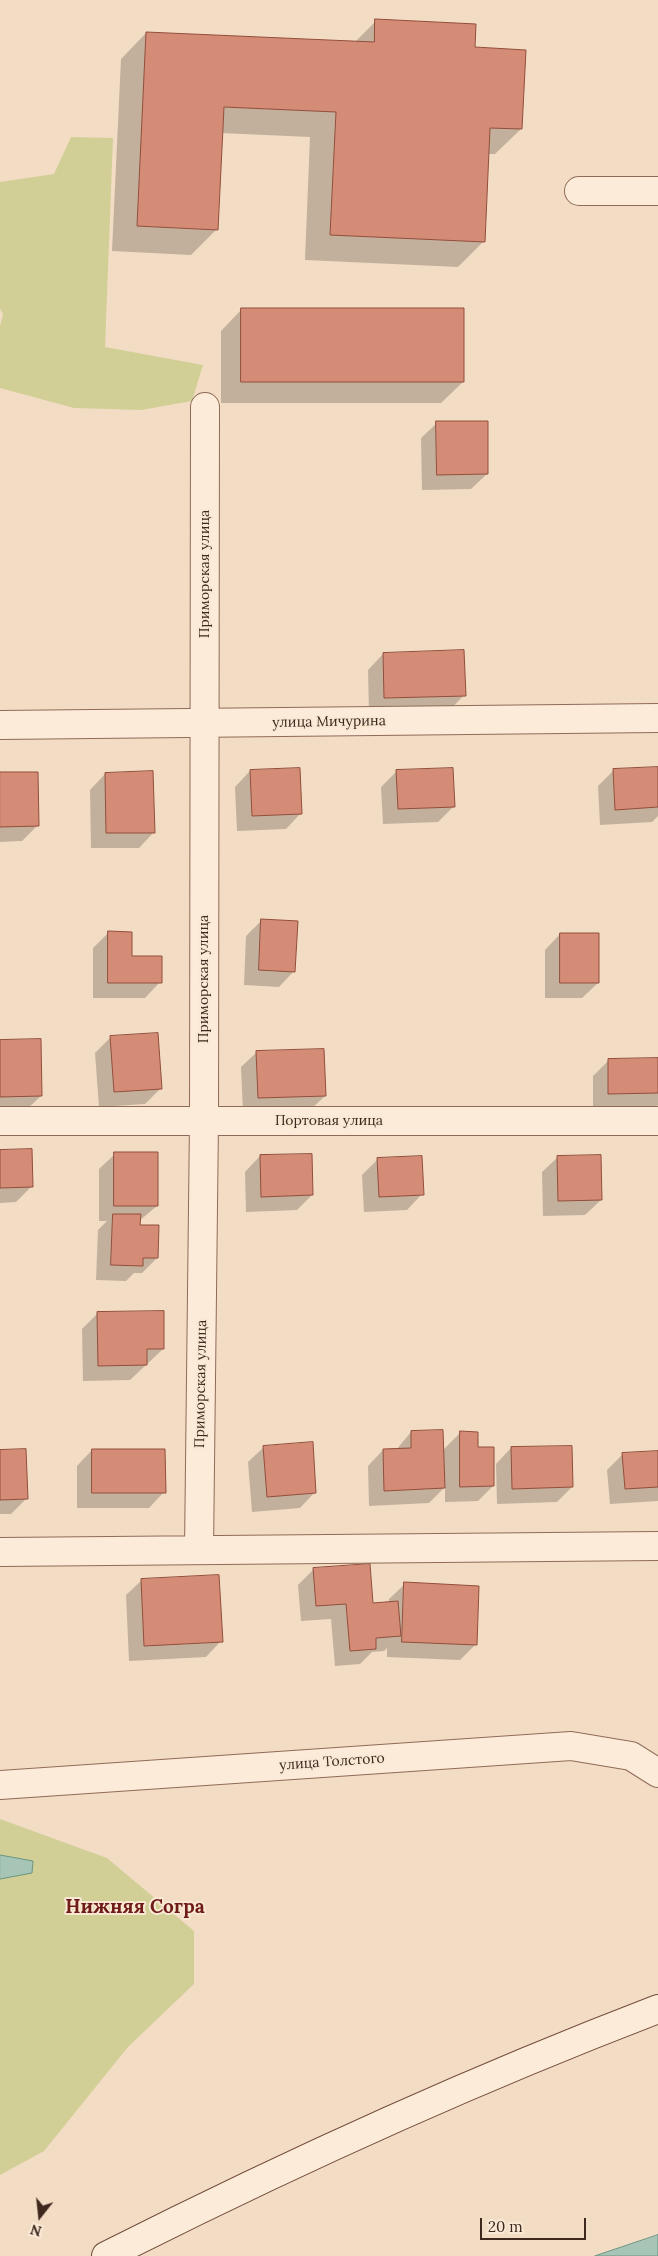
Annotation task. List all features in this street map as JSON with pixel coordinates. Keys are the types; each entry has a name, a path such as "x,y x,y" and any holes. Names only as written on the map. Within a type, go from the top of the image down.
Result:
{"street":[{"path":"579,191 658,191"},
{"name":"Приморская улица","path":"199,1550 204,1121 205,407"},
{"name":"улица Мичурина","path":"0,725 658,718"},
{"name":"Портовая улица","path":"0,1121 658,1121"},
{"path":"0,1552 658,1546"},
{"name":"улица Толстого","path":"0,1785 571,1746 631,1756 658,1773"},
{"path":"106,2256 371,2129 494,2075 658,2009"}],"shaded area":[{"path":"71,137 113,138 105,347 203,365 192,401 141,410 74,408 0,388 0,326 3,314 0,309 0,182 54,174"},
{"path":"0,1819 107,1858 194,1931 194,1984 128,2047 44,2151 0,2175"},
{"path":"0,1855 33,1861 32,1873 0,1879"},
{"path":"658,2235 658,2256 595,2256"}],"building":[{"path":"375,19 476,24 475,47 526,50 522,129 490,128 485,242 330,235 336,112 224,107 218,230 137,226 146,32 374,42"},
{"path":"241,308 464,308 464,382 241,382"},
{"path":"436,421 488,421 488,474 437,475"},
{"path":"464,650 466,696 384,698 383,653"},
{"path":"658,767 658,807 615,810 613,769"},
{"path":"300,768 302,814 252,816 250,770"},
{"path":"453,768 455,807 398,809 396,770"},
{"path":"153,771 155,833 106,833 105,773"},
{"path":"0,772 38,772 39,826 0,827"},
{"path":"261,919 298,921 295,972 259,970"},
{"path":"108,931 132,932 132,956 162,956 162,983 108,983"},
{"path":"560,933 599,933 599,983 560,983"},
{"path":"158,1033 162,1089 114,1092 110,1036"},
{"path":"41,1039 42,1096 0,1097 0,1040"},
{"path":"324,1049 326,1096 258,1098 256,1051"},
{"path":"658,1058 658,1093 608,1094 608,1059"},
{"path":"32,1149 33,1187 0,1188 0,1150"},
{"path":"114,1152 158,1152 158,1206 114,1206"},
{"path":"312,1154 313,1195 261,1197 260,1155"},
{"path":"601,1155 602,1200 558,1201 557,1156"},
{"path":"422,1156 424,1195 379,1197 377,1158"},
{"path":"113,1214 141,1214 140,1225 159,1225 158,1258 143,1258 143,1266 111,1265"},
{"path":"164,1311 164,1349 147,1349 147,1365 98,1366 97,1312"},
{"path":"443,1430 445,1488 384,1491 383,1449 411,1448 411,1431"},
{"path":"460,1431 478,1432 478,1447 494,1447 494,1486 460,1487"},
{"path":"313,1442 316,1493 267,1497 263,1446"},
{"path":"572,1446 573,1487 512,1489 511,1447"},
{"path":"26,1449 28,1499 0,1500 0,1450"},
{"path":"92,1449 165,1449 166,1493 92,1493"},
{"path":"658,1451 658,1487 625,1489 622,1453"},
{"path":"370,1564 373,1603 398,1601 401,1636 376,1638 376,1649 350,1651 346,1604 316,1606 313,1568"},
{"path":"219,1575 223,1642 144,1646 141,1579"},
{"path":"404,1582 479,1586 477,1645 402,1642"}],"district":[{"name":"Нижняя Согра","path":"135,1908"}]}
